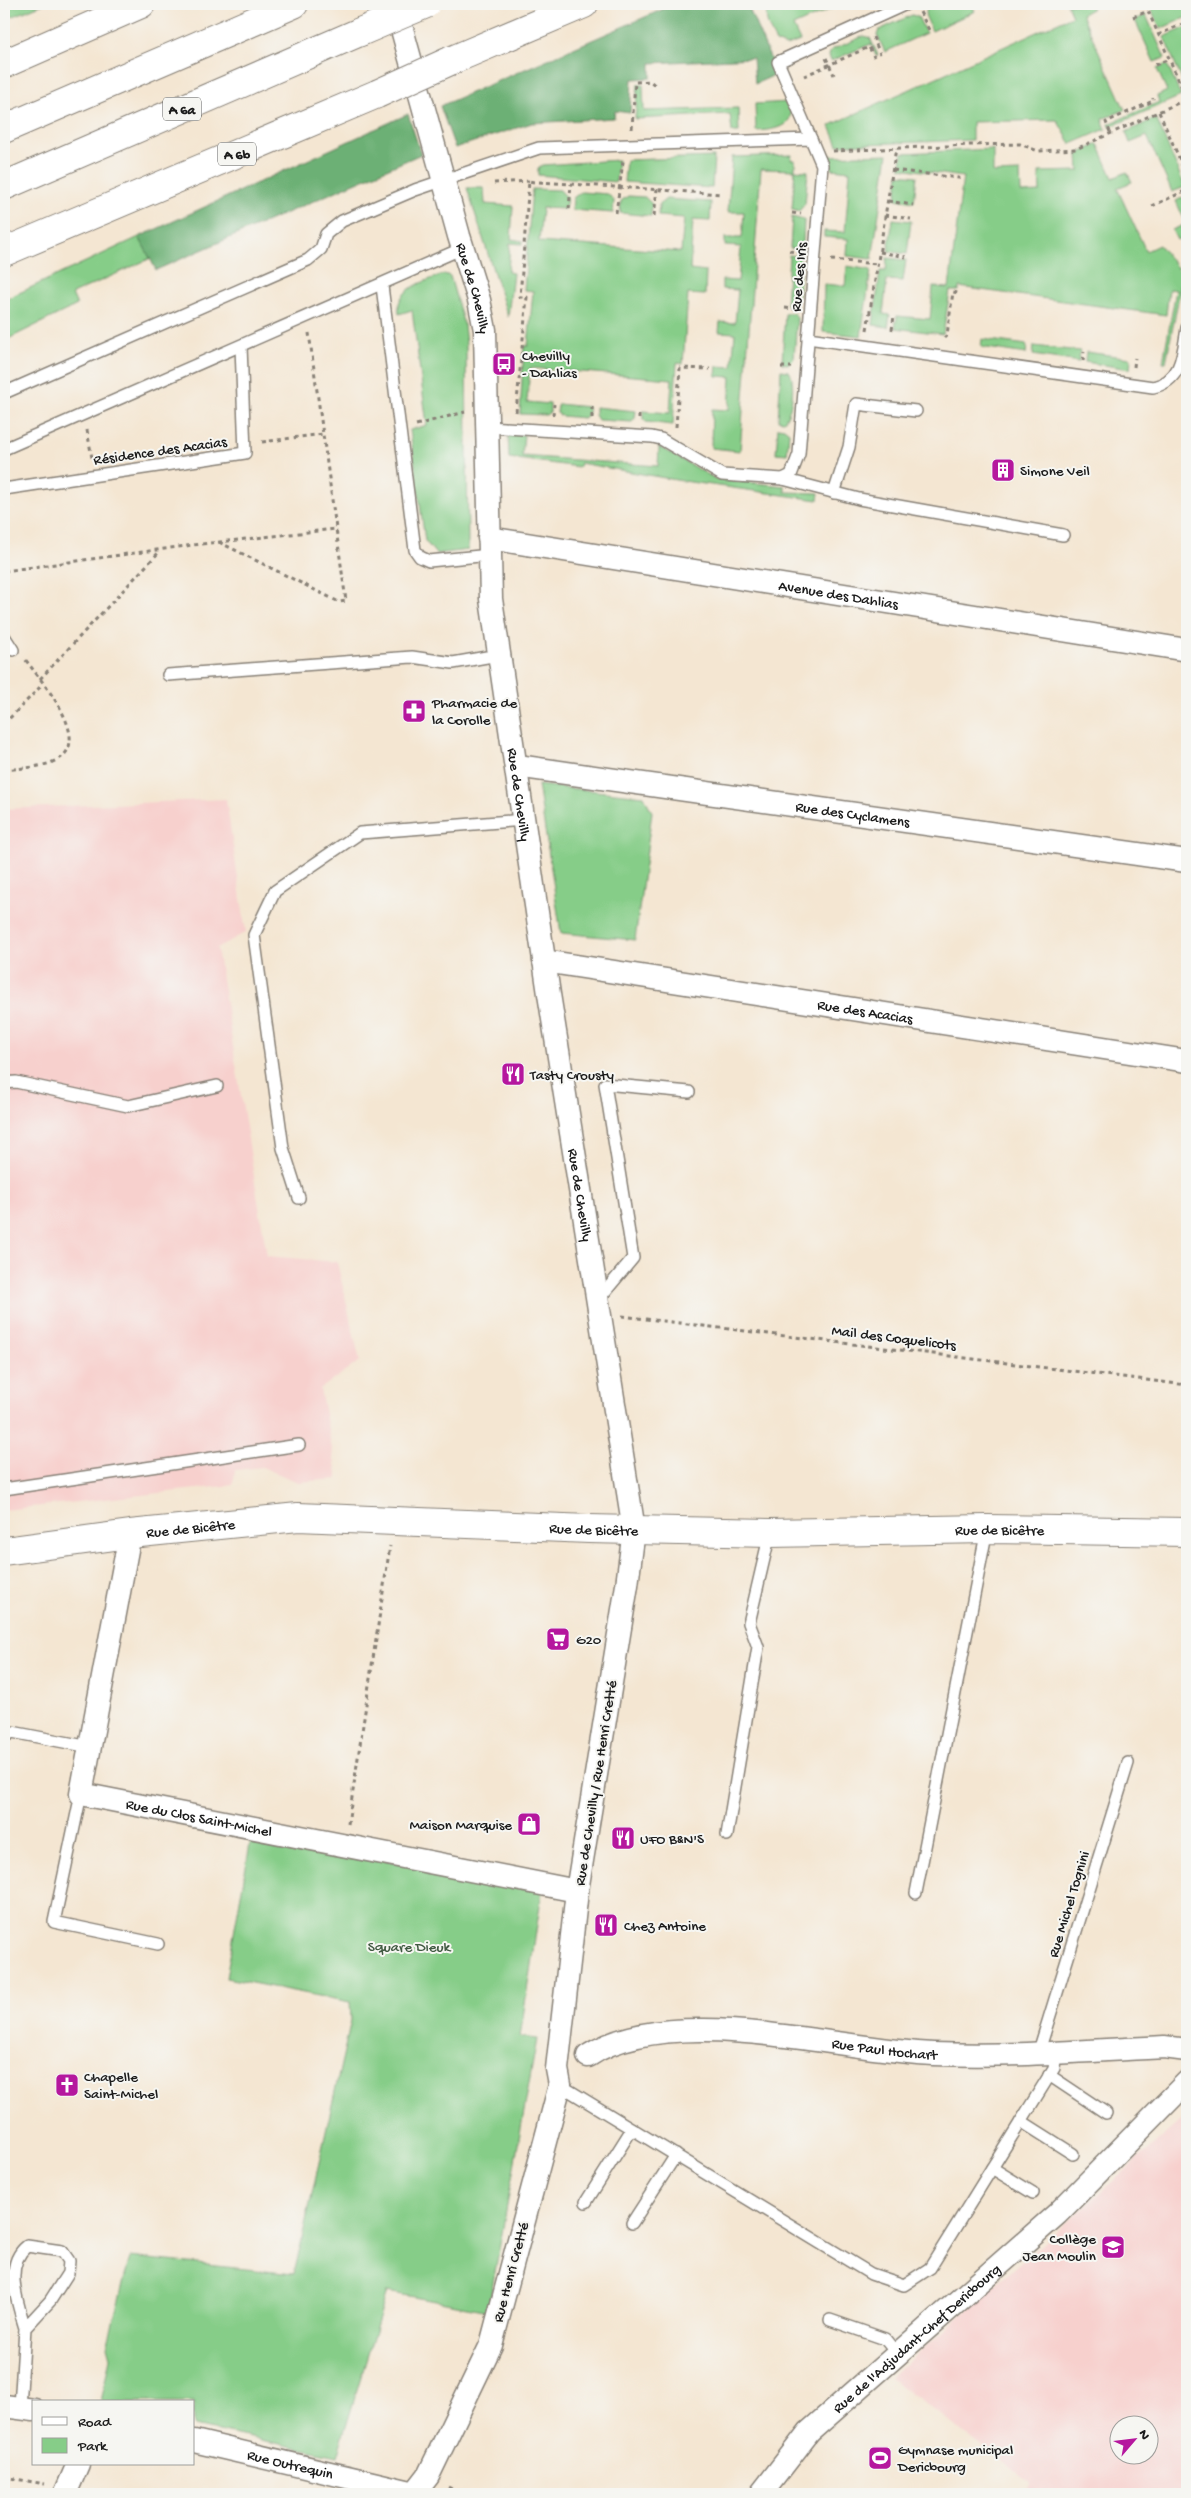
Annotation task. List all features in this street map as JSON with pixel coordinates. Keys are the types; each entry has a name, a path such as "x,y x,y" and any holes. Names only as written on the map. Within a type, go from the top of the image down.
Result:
{"main road":[{"path":"4,64 141,4"},
{"path":"4,129 294,4"},
{"name":"A 6a","path":"4,186 426,4"},
{"name":"A 6b","path":"4,252 584,4"},
{"name":"Rue de Bicêtre","path":"4,1551 130,1534 298,1517 634,1530 770,1533 987,1528 1187,1532"}],"street":[{"name":"Rue de Chevilly","path":"395,4 479,300 485,330 491,599 498,655 517,766 544,961 634,1530"},
{"name":"Avenue des Dahlias","path":"489,547 1187,650"},
{"name":"Rue des Cyclamens","path":"517,766 1187,861"},
{"name":"Rue des Acacias","path":"544,961 1187,1061"},
{"name":"Rue de Chevilly / Rue Henri Cretté","path":"560,2036 577,1891 627,1585 634,1530"},
{"path":"81,1794 130,1534"},
{"name":"Rue du Clos Saint-Michel","path":"81,1794 577,1891"},
{"name":"Rue Paul Hochart","path":"588,2056 621,2040 679,2030 762,2034 924,2054 991,2056 1164,2046 1187,2050"},
{"name":"Rue Henri Cretté","path":"414,2494 428,2476 491,2345 560,2084 557,2069 560,2036"},
{"name":"Rue de l'Adjudant-Chef Dericbourg","path":"761,2494 808,2432 1057,2214 1187,2082"},
{"name":"Rue Outrequin","path":"195,2441 414,2494"},
{"path":"66,2491 77,2466"}],"lane":[{"name":"Rue des Iris","path":"783,479 791,475 799,454 822,164 778,62 906,4"},
{"path":"4,394 308,260 321,249 326,234 342,221 415,190 540,148 811,139"},
{"path":"4,449 382,286 463,248"},
{"path":"382,286 415,550 420,557 429,561 489,547"},
{"path":"808,338 1152,387 1162,385 1176,373 1181,363 1187,328"},
{"name":"Résidence des Acacias","path":"4,488 245,453 241,346"},
{"path":"834,493 849,447 856,404 916,410"},
{"path":"488,416 662,439 704,462 722,475 783,479 859,499 1063,535"},
{"path":"4,636 13,650"},
{"path":"168,675 412,657 453,663 498,655"},
{"path":"299,1198 283,1148 254,935 275,891 360,833 524,820"},
{"path":"4,1083 16,1082 128,1106 217,1086"},
{"path":"598,1307 633,1258 605,1084 689,1092"},
{"path":"4,1489 299,1445"},
{"path":"916,1893 987,1528"},
{"path":"727,1835 758,1647 749,1623 770,1533"},
{"path":"4,1737 12,1732 90,1747"},
{"name":"Rue Michel Tognini","path":"676,2155 871,2274 904,2285 930,2268 1054,2068 1047,2053 1128,1763"},
{"path":"81,1794 54,1922 158,1944"},
{"path":"1049,2075 1106,2112"},
{"path":"560,2084 676,2155 632,2223"},
{"path":"1021,2121 1074,2154"},
{"path":"586,2202 632,2129"},
{"path":"992,2168 1033,2193"},
{"path":"19,2407 26,2328 16,2299 14,2266 19,2252 27,2246 62,2252 69,2260 68,2272 50,2301 26,2328"},
{"path":"830,2320 884,2338 898,2354"}],"path":[{"path":"976,4 978,10"},
{"path":"817,152 1020,144 1038,151 1076,149 1110,132 1187,99 1145,4"},
{"path":"1134,17 1148,11"},
{"path":"1158,35 1187,22"},
{"path":"926,23 930,32"},
{"path":"876,44 880,54"},
{"path":"804,76 869,48 874,57"},
{"path":"823,51 834,75"},
{"path":"1156,65 1169,59"},
{"path":"616,213 635,82 650,81 657,87"},
{"path":"1110,132 1106,122 1153,101 1153,98"},
{"path":"1158,112 1187,174"},
{"path":"865,345 896,148"},
{"path":"892,170 959,178 958,182"},
{"path":"516,416 527,297 520,297 529,181 534,182"},
{"path":"539,182 722,194"},
{"path":"569,209 570,184"},
{"path":"654,216 657,190"},
{"path":"1152,206 1187,190"},
{"path":"888,201 913,205"},
{"path":"885,215 911,219"},
{"path":"880,252 906,257"},
{"path":"814,258 878,264"},
{"path":"944,338 947,336 953,292 958,293"},
{"path":"892,330 894,316"},
{"path":"218,542 343,603 346,601 307,318"},
{"path":"676,428 680,368 710,369"},
{"path":"553,418 554,404"},
{"path":"591,421 592,407"},
{"path":"400,430 488,416"},
{"path":"245,444 323,434"},
{"path":"4,571 218,542 336,529"},
{"path":"40,679 161,550"},
{"path":"4,770 56,761 64,756 68,748 70,729 67,718 23,655 13,650"},
{"path":"4,724 43,684"},
{"name":"Mail des Coquelicots","path":"598,1307 1187,1385"},
{"path":"345,1846 394,1521"},
{"path":"4,2477 66,2491"}],"shaded area":[{"path":"226,799 246,932 217,948 267,1256 337,1262 360,1361 320,1389 338,1479 298,1482 262,1467 235,1470 233,1485 4,1510 4,809"},
{"name":"Collège Jean Moulin","path":"1187,2116 1187,2494 1023,2494 1030,2482 890,2378"}],"green space":[{"path":"4,4 43,4 4,20"},
{"path":"675,4 747,4 777,74 755,84 753,58 651,63 651,78 632,79 630,113 615,111 614,118 532,123 455,148 440,106"},
{"path":"772,4 792,4 794,9 806,4 842,4 793,26 800,41 786,46 776,42 767,23 768,8"},
{"path":"937,4 971,4 975,11 932,31 925,15 927,8"},
{"path":"1067,4 1091,4 1093,8 1082,14 1125,110 1102,119 1106,129 1071,144 1057,120 972,122 972,140 838,145 830,126 833,124 1072,16"},
{"path":"1149,4 1187,4 1187,17 1160,29"},
{"path":"912,15 918,17 926,33 885,52 877,35 879,30"},
{"path":"1146,15 1165,58 1154,62 1135,20"},
{"path":"1187,27 1187,92 1164,37"},
{"path":"864,36 870,38 878,55 876,56 871,44 831,61 829,56 831,50"},
{"path":"1167,64 1181,96 1110,127 1109,124 1159,102 1157,96 1167,91 1157,69"},
{"path":"638,84 643,85 644,111 738,108 739,132 732,132 730,114 635,119"},
{"path":"788,102 791,110 787,122 777,128 756,131 755,104"},
{"path":"408,114 421,154 156,270 139,237"},
{"path":"1156,118 1185,187 1172,192 1147,136 1130,143 1126,132"},
{"path":"1098,144 1113,178 1127,172 1132,182 1117,188 1146,251 1159,245 1183,275 1166,362 1163,362 1176,290 1169,289 1166,315 959,287 959,291 950,291 943,334 895,328 897,316 930,319 933,287 949,288 963,177 901,168 902,153 993,149 993,173 1020,172 1021,193 1040,192 1039,172 1079,171 1078,154"},
{"path":"888,154 872,259 847,256 848,239 824,237 824,231 845,232 850,171 832,169 829,156"},
{"path":"792,155 791,160 795,160 795,170 761,169 740,451 711,448 712,409 729,410 731,377 716,376 717,366 732,367 735,333 719,332 720,322 735,323 738,290 722,289 722,280 738,281 741,247 725,246 725,238 742,238 744,212 728,212 732,157"},
{"path":"714,157 712,188 624,182 626,160"},
{"path":"618,160 616,182 538,175 538,168 542,165"},
{"path":"795,170 808,171 805,204 799,211 792,209"},
{"path":"899,174 917,176 914,202 896,199"},
{"path":"467,188 484,188 485,204 513,206 511,239 523,241 522,244 510,243 508,272 513,273 508,317"},
{"path":"532,189 560,190 567,198 565,209 542,208 539,242 681,252 684,218 658,216 659,205 666,199 711,202 710,221 693,220 690,270 706,272 705,295 688,294 683,364 677,363 673,425 646,422 643,419 643,411 670,413 672,379 530,368 527,402 550,404 550,412 546,415 520,414 524,346 528,346 533,291 524,290"},
{"path":"581,192 608,194 614,201 613,213 572,210 573,198"},
{"path":"1187,195 1187,236 1177,240 1172,230 1186,224 1176,201"},
{"path":"628,196 645,197 652,204 651,216 620,213 621,201"},
{"path":"792,217 804,220 803,243 796,249 790,248"},
{"path":"893,219 911,221 907,254 888,251"},
{"path":"139,237 151,258 72,294 77,305 4,341 4,300"},
{"path":"789,255 798,256 801,261 798,300 792,306 786,305"},
{"path":"887,258 906,260 903,281 887,280 883,314 890,315 888,327 873,325 880,271 886,271"},
{"path":"847,266 871,270 861,336 823,332 824,284 845,286"},
{"path":"444,274 450,276 464,325 466,345 468,550 436,554 425,541 410,430 427,425 412,310 399,314 399,305 401,298 412,287"},
{"path":"785,313 794,313 797,318 794,358 788,364 782,363"},
{"path":"982,339 1027,345 1026,354 981,347"},
{"path":"1034,346 1080,351 1079,362 1033,355"},
{"path":"1086,352 1131,358 1130,369 1085,362"},
{"path":"781,370 789,371 793,389 791,404 784,421 778,420"},
{"path":"558,404 588,407 588,415 583,418 561,416 557,413"},
{"path":"595,407 636,411 635,418 632,422 598,420 595,415"},
{"path":"778,427 784,428 789,432 787,454 776,453"},
{"path":"508,433 524,435 522,456 658,466 659,447 716,479 785,486 785,492 819,493 818,500 676,480 580,463 579,467 509,458"},
{"path":"538,785 644,796 652,812 635,940 561,933"},
{"name":"Square Dieuk","path":"252,1833 542,1892 520,2037 537,2039 488,2311 387,2292 337,2456 195,2426 195,2400 101,2400 110,2357 107,2346 130,2257 294,2274 351,2020 350,2002 226,1978"}],"place":[{"name":"Chevilly - Dahlias","path":"504,364"},
{"name":"Simone Veil","path":"1003,470"},
{"name":"Pharmacie de la Corolle","path":"414,711"},
{"name":"Tasty Crousty","path":"513,1074"},
{"name":"G20","path":"558,1639"},
{"name":"Maison Marquise","path":"529,1824"},
{"name":"UFO B&N'S","path":"623,1838"},
{"name":"Chez Antoine","path":"606,1925"},
{"name":"Chapelle Saint-Michel","path":"67,2085"},
{"name":"Collège Jean Moulin","path":"1113,2247"},
{"name":"Gymnase municipal Dericbourg","path":"880,2458"}]}
